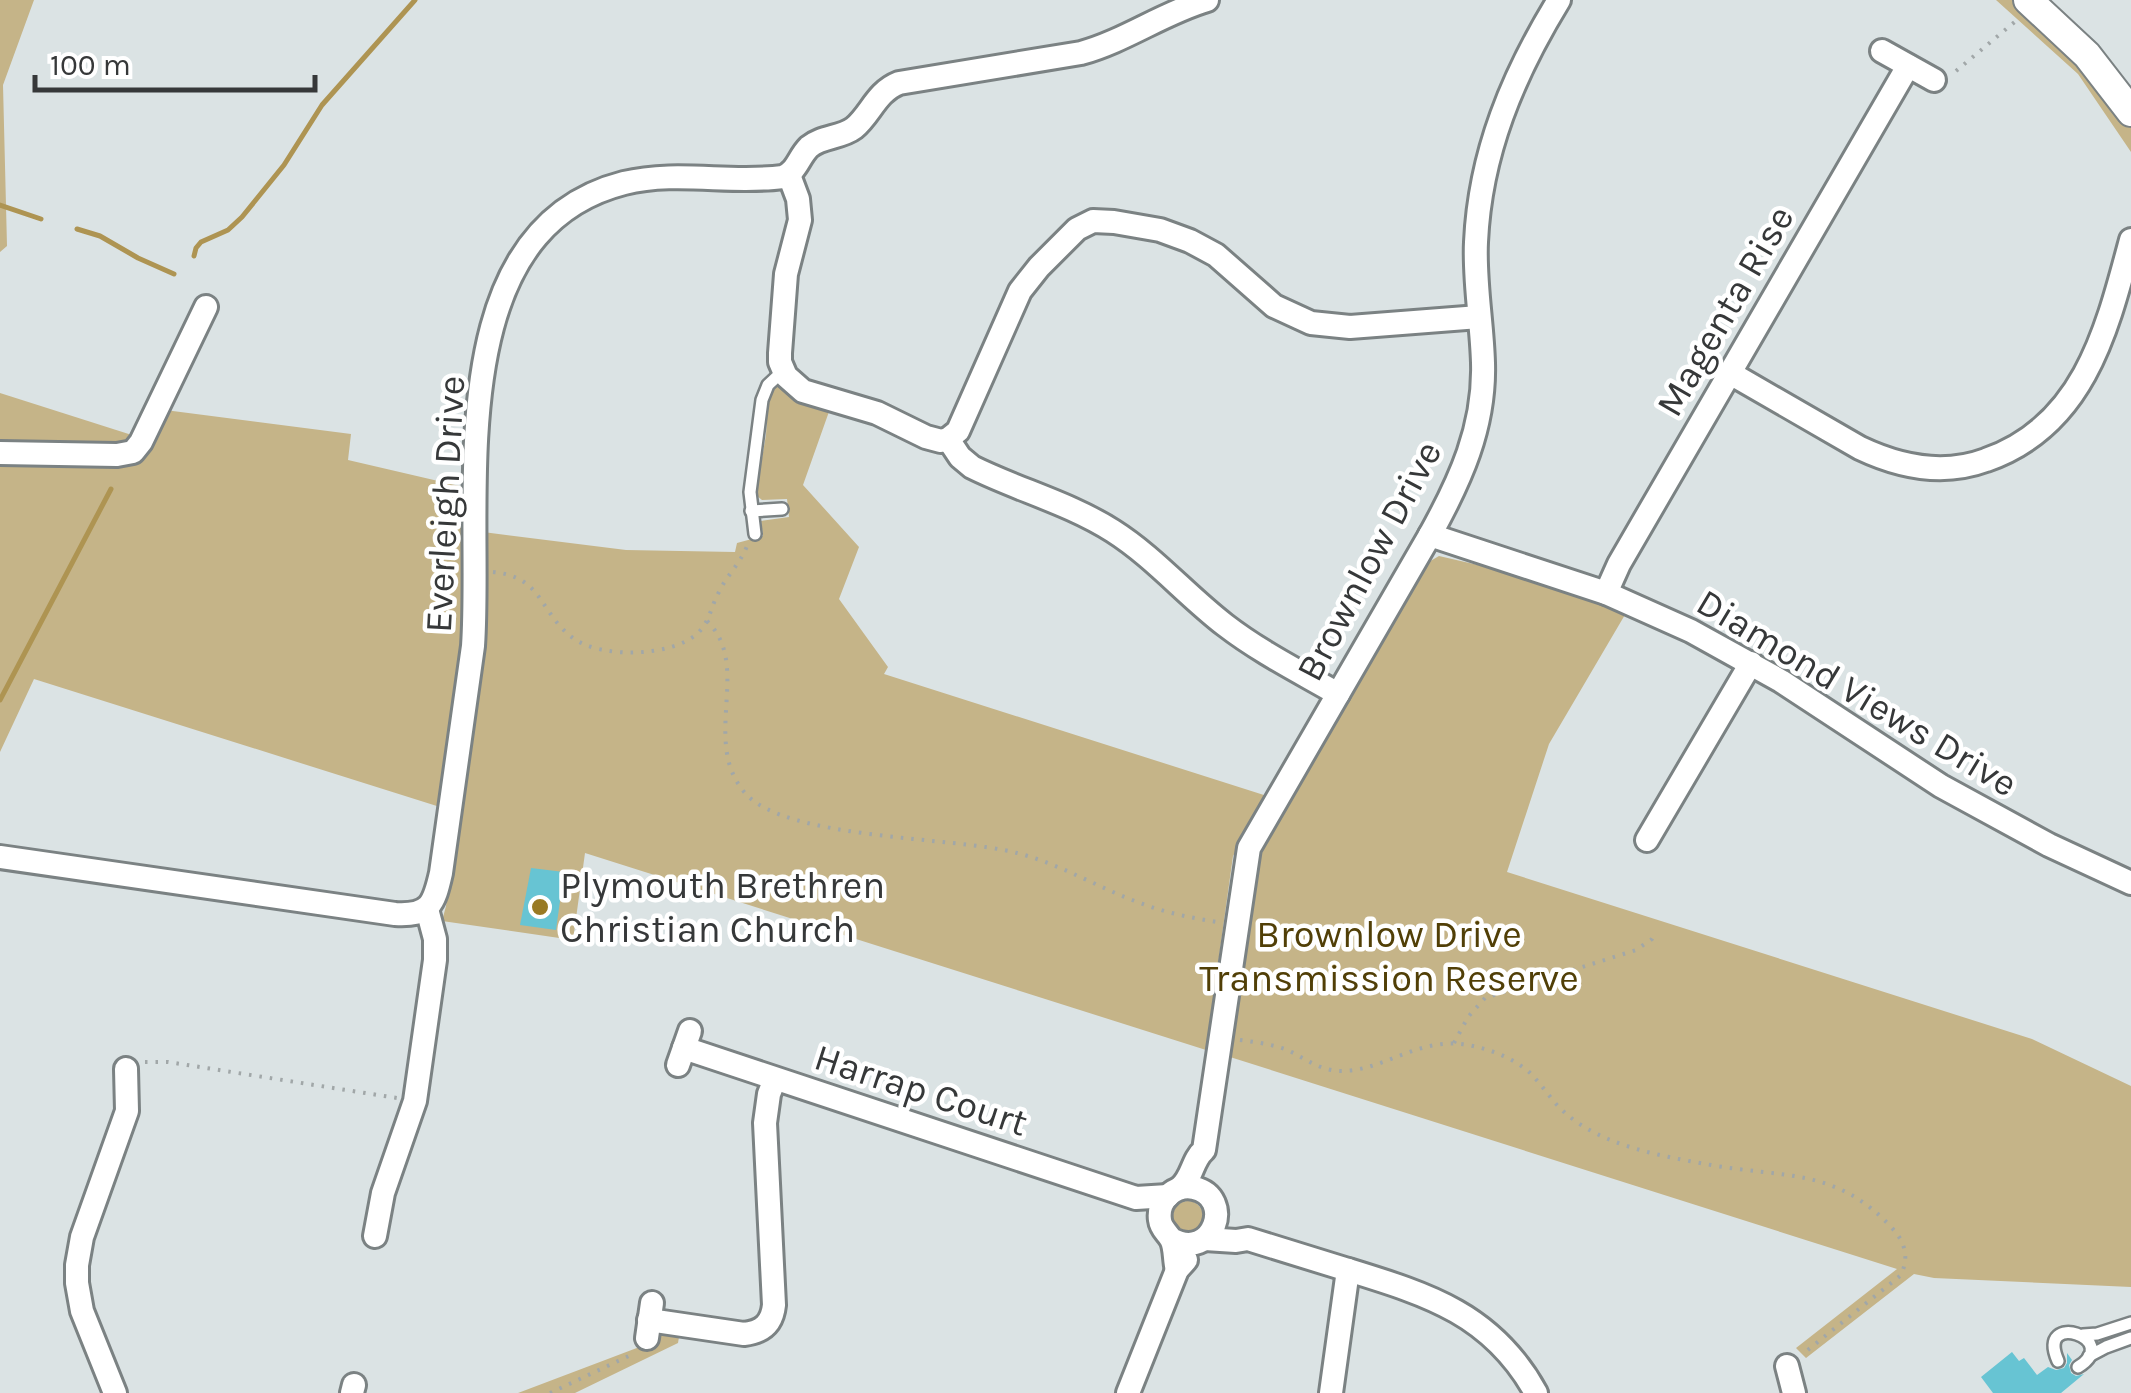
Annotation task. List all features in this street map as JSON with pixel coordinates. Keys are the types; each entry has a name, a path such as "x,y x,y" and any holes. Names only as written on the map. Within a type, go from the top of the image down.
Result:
{"street":[{"path":"1207,0 1175,10 1081,53 892,86 855,127 809,148 789,175 798,199 800,220 786,274 780,353 783,371 797,386 812,394 876,413 926,438 948,439 958,431 1020,291 1038,266 1077,228 1093,222 1160,230 1190,240 1216,255 1274,306 1311,323 1350,327 1480,317"},
{"name":"Brownlow Drive","path":"1174,1192 1190,1178 1204,1150 1246,861 1254,838 1430,535 1465,467 1477,427 1484,366 1476,242 1487,164 1509,93 1552,2"},
{"path":"2024,9 2087,55 2131,112"},
{"path":"1882,50 1934,80"},
{"name":"Magenta Rise","path":"1606,593 1619,564 1908,66"},
{"name":"Everleigh Drive","path":"427,908 434,901 441,873 467,696 474,628 474,477 486,358 512,270 532,241 569,208 602,190 664,177 789,175"},
{"path":"1730,373 1899,464 1938,468 1979,463 2035,436 2073,395 2105,330 2130,240"},
{"path":"0,453 133,452 206,306"},
{"path":"948,439 972,467 1074,510 1113,531 1224,624 1338,694"},
{"name":"Diamond Views Drive","path":"1430,535 1606,593 1691,631 1751,663 1941,786 2022,831 2131,883"},
{"path":"1647,840 1751,663"},
{"path":"0,856 395,914 418,913 427,908 435,939 435,960 415,1101 383,1193 375,1236"},
{"name":"Harrap Court","path":"684,1048 1136,1198 1174,1192"},
{"path":"115,1393 82,1311 77,1266 82,1237 127,1111 126,1069"},
{"path":"646,1328 771,1332 774,1305 765,1123 775,1078"},
{"name":"Brownlow Drive","path":"1204,1150 1210,1159 1209,1186 1214,1206"},
{"path":"1177,1270 1159,1214 1174,1192 1198,1189 1248,1239"},
{"name":"Harrap Court","path":"1136,1198 1166,1231"},
{"path":"1128,1393 1177,1270 1214,1228 1214,1206"},
{"path":"1166,1231 1179,1243 1248,1239 1416,1291 1465,1316 1509,1354 1536,1393"},
{"path":"1330,1393 1348,1270"},
{"path":"1787,1366 1794,1393"}],"lane":[{"path":"754,534 750,481 762,400 768,386 783,371"},
{"path":"751,510 782,509"},
{"path":"2058,1361 2056,1340 2066,1332 2097,1334 2131,1323"},
{"path":"2082,1334 2090,1344 2089,1356"},
{"path":"2078,1367 2106,1346 2131,1338"}],"path":[{"path":"1956,71 2024,9"},
{"path":"474,573 506,574 524,581 571,637 582,643 639,652 669,648 693,637 707,621 720,590 754,534"},
{"path":"707,621 716,629 724,647 728,676 725,739 736,778 745,792 775,814 808,824 1015,852 1146,906 1237,926"},
{"path":"1454,1043 1468,1016 1485,998 1636,950 1656,932"},
{"path":"1221,1037 1276,1046 1323,1068 1342,1072 1423,1047 1454,1043 1486,1050 1516,1063 1566,1114 1608,1139 1713,1166 1795,1174 1857,1199 1882,1217 1902,1241 1906,1260 1900,1276 1787,1366"},
{"path":"126,1069 148,1062 168,1062 415,1101"},
{"path":"550,1393 646,1328"}],"green space":[{"path":"0,0 34,0 3,85 7,246 0,252"},
{"path":"1996,0 2014,0 2063,43 2103,87 2131,126 2131,152 2078,74"},
{"name":"Brownlow Drive Transmission Reserve","path":"783,385 831,406 803,485 859,547 839,599 888,667 884,674 1267,796 1233,856 1206,1050 585,853 573,940 442,921 481,668 485,614 483,532 626,550 735,552 737,543 763,536 761,521 789,517 787,499 762,500 756,493 768,402 775,387"},
{"path":"0,393 135,436 125,445 0,446"},
{"path":"165,410 351,434 348,460 464,487 464,639 440,807 34,679 0,752 0,461 130,462"},
{"name":"Brownlow Drive Transmission Reserve","path":"1439,556 1504,571 1626,613 1549,744 1507,872 2032,1039 2131,1086 2131,1287 1914,1274 1806,1358 1796,1348 1897,1269 1230,1057 1260,852 1423,568"},
{"path":"1188,1201 1199,1205 1203,1216 1199,1227 1188,1231 1177,1227 1173,1216 1177,1205"},
{"path":"663,1331 680,1331 678,1343 575,1393 518,1393 650,1343"}],"building":[{"name":"Plymouth Brethren Christian Church","path":"531,868 564,872 556,930 520,925"},
{"path":"2012,1352 2019,1361 2024,1358 2037,1375 2048,1367 2064,1368 2067,1353 2072,1360 2071,1373 2084,1374 2061,1393 1993,1393 1981,1377"}],"waterway":[{"path":"194,256 201,242 228,230 242,217 284,165 322,105 415,0"},
{"path":"0,205 41,219"},
{"path":"77,229 100,236 174,274"},
{"path":"0,700 111,489"}],"place":[{"name":"Plymouth Brethren Christian Church","path":"540,907"}]}
